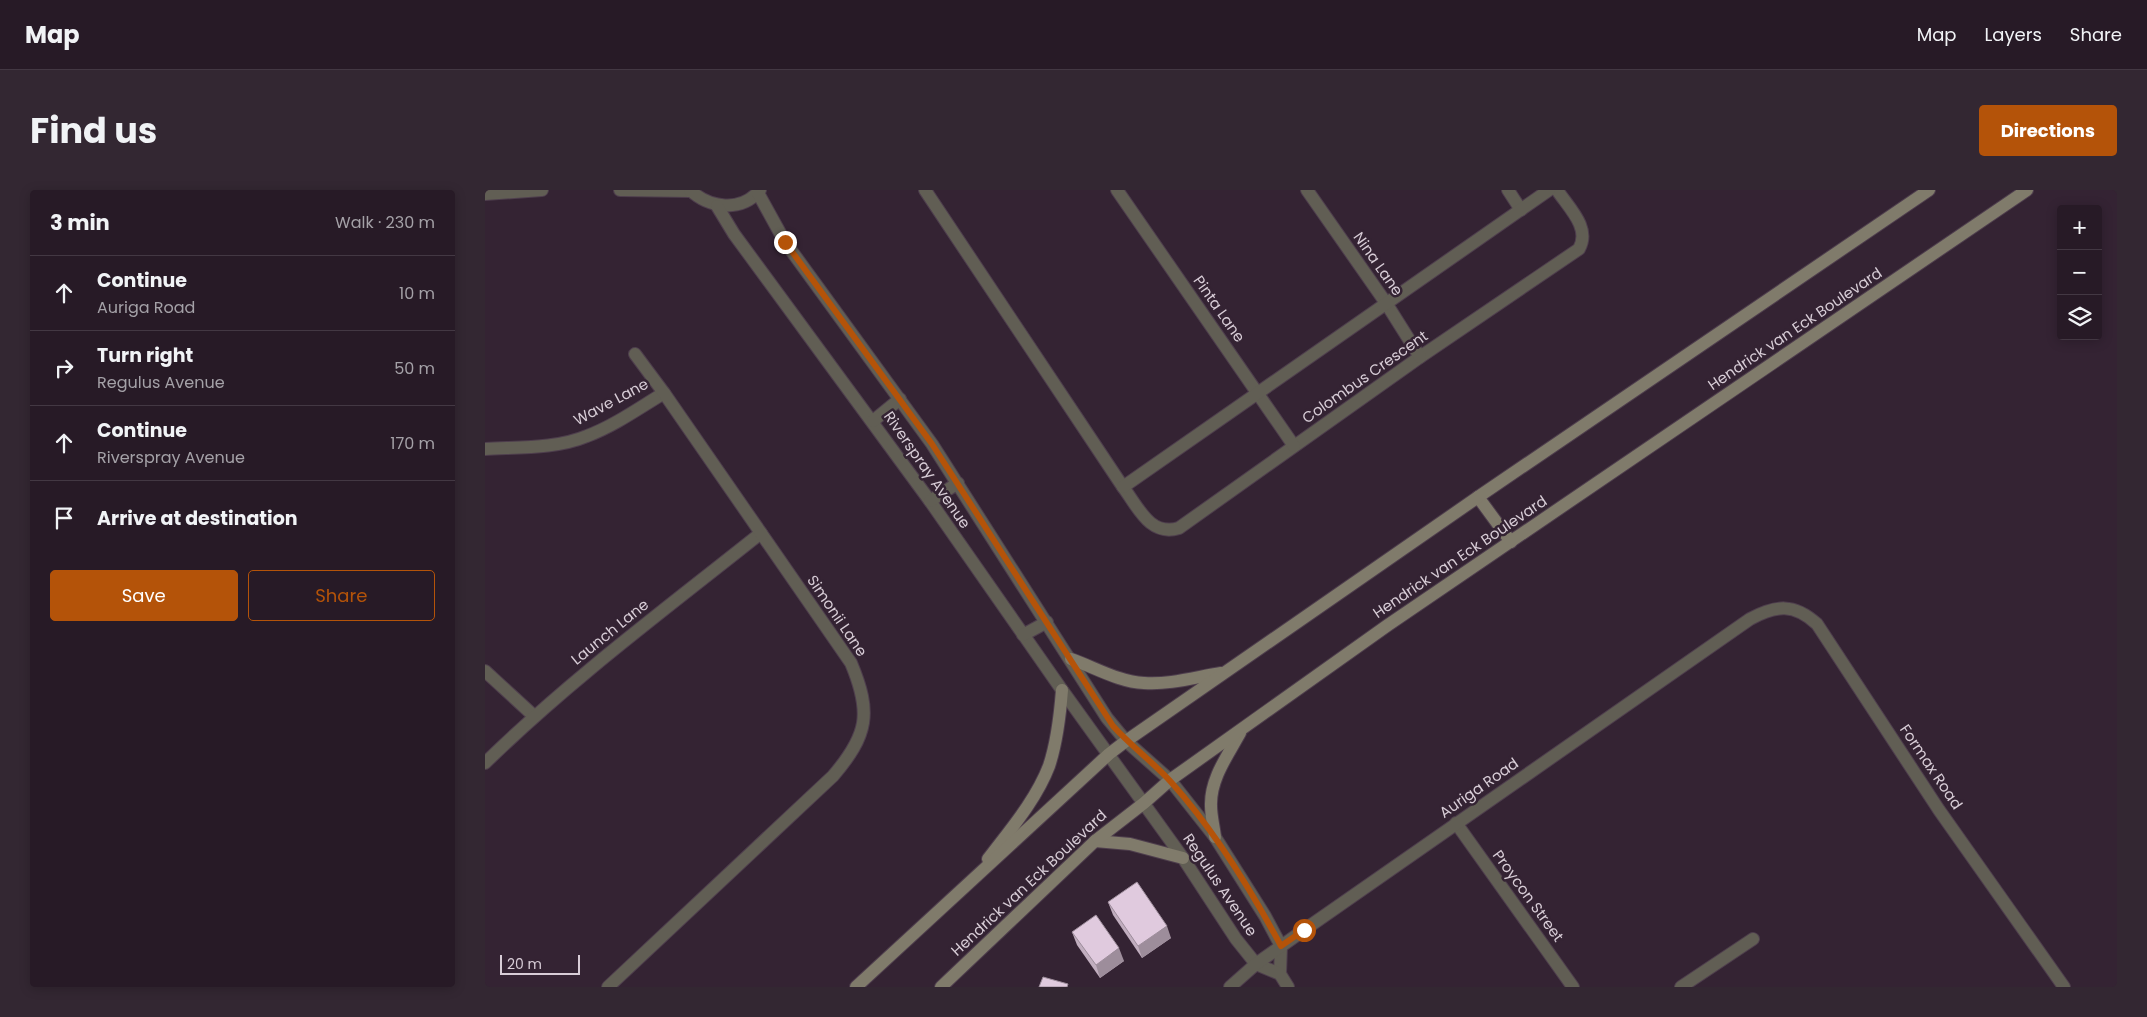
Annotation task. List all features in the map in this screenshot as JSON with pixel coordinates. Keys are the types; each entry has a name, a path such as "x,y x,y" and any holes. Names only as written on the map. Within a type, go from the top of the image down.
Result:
{"main road":[{"path":"856,987 1109,754 1478,497 1929,190"},
{"name":"Hendrick van Eck Boulevard","path":"941,987 1095,841 1170,780 1388,625 2027,190"},
{"path":"1478,497 1511,542"},
{"path":"1071,659 1127,680 1142,683 1156,683 1225,672"},
{"path":"971,883 1040,784 1049,766 1055,742 1062,690"},
{"path":"1215,837 1211,807 1214,785 1219,771 1243,728"},
{"path":"1095,841 1130,844 1183,858"}],"street":[{"path":"485,194 542,190"},
{"path":"620,190 690,190 702,201 717,206 732,206 746,202 759,191"},
{"name":"Colombus Crescent","path":"925,190 1123,487 1153,526 1168,532 1179,528 1420,357 1579,249 1583,242 1584,234 1581,225 1557,190"},
{"name":"Pinta Lane","path":"1117,190 1294,446"},
{"name":"Nina Lane","path":"1307,190 1386,303 1420,357"},
{"path":"1508,190 1521,210"},
{"path":"1123,487 1549,190"},
{"name":"Riverspray Avenue","path":"759,191 785,242 900,399 958,483 1107,718 1127,741 1170,780"},
{"name":"Riverspray Avenue","path":"717,206 735,234 931,501 1023,635 1144,803"},
{"name":"Simonii Lane","path":"608,987 833,776 850,756 860,734 864,716 864,698 851,663 635,354"},
{"name":"Wave Lane","path":"485,449 563,443 586,437 664,393"},
{"path":"873,421 900,399"},
{"path":"931,501 958,483"},
{"name":"Launch Lane","path":"485,763 534,716 582,675 761,533"},
{"name":"Formax Road","path":"1749,620 1761,613 1784,608 1805,613 1817,624 1939,810 2064,987"},
{"name":"Auriga Road","path":"1230,987 1256,964 1281,946 1749,620"},
{"path":"1023,635 1047,622"},
{"path":"485,671 534,716"},
{"name":"Regulus Avenue","path":"1170,780 1215,837 1265,916 1281,946"},
{"name":"Regulus Avenue","path":"1144,803 1183,858 1235,939 1256,964 1280,974"},
{"name":"Proycon Street","path":"1456,823 1573,987"},
{"path":"1681,987 1753,938"},
{"path":"1281,946 1280,974 1288,987"}],"building":[{"path":"1137,882 1167,926 1138,946 1108,902"},
{"path":"1096,915 1119,948 1096,965 1072,932"},
{"path":"1043,977 1068,984 1067,987 1039,987"}],"route":[{"path":"785,242 932,444 1113,726 1170,780 1215,837 1265,916 1281,946 1304,930"}]}
